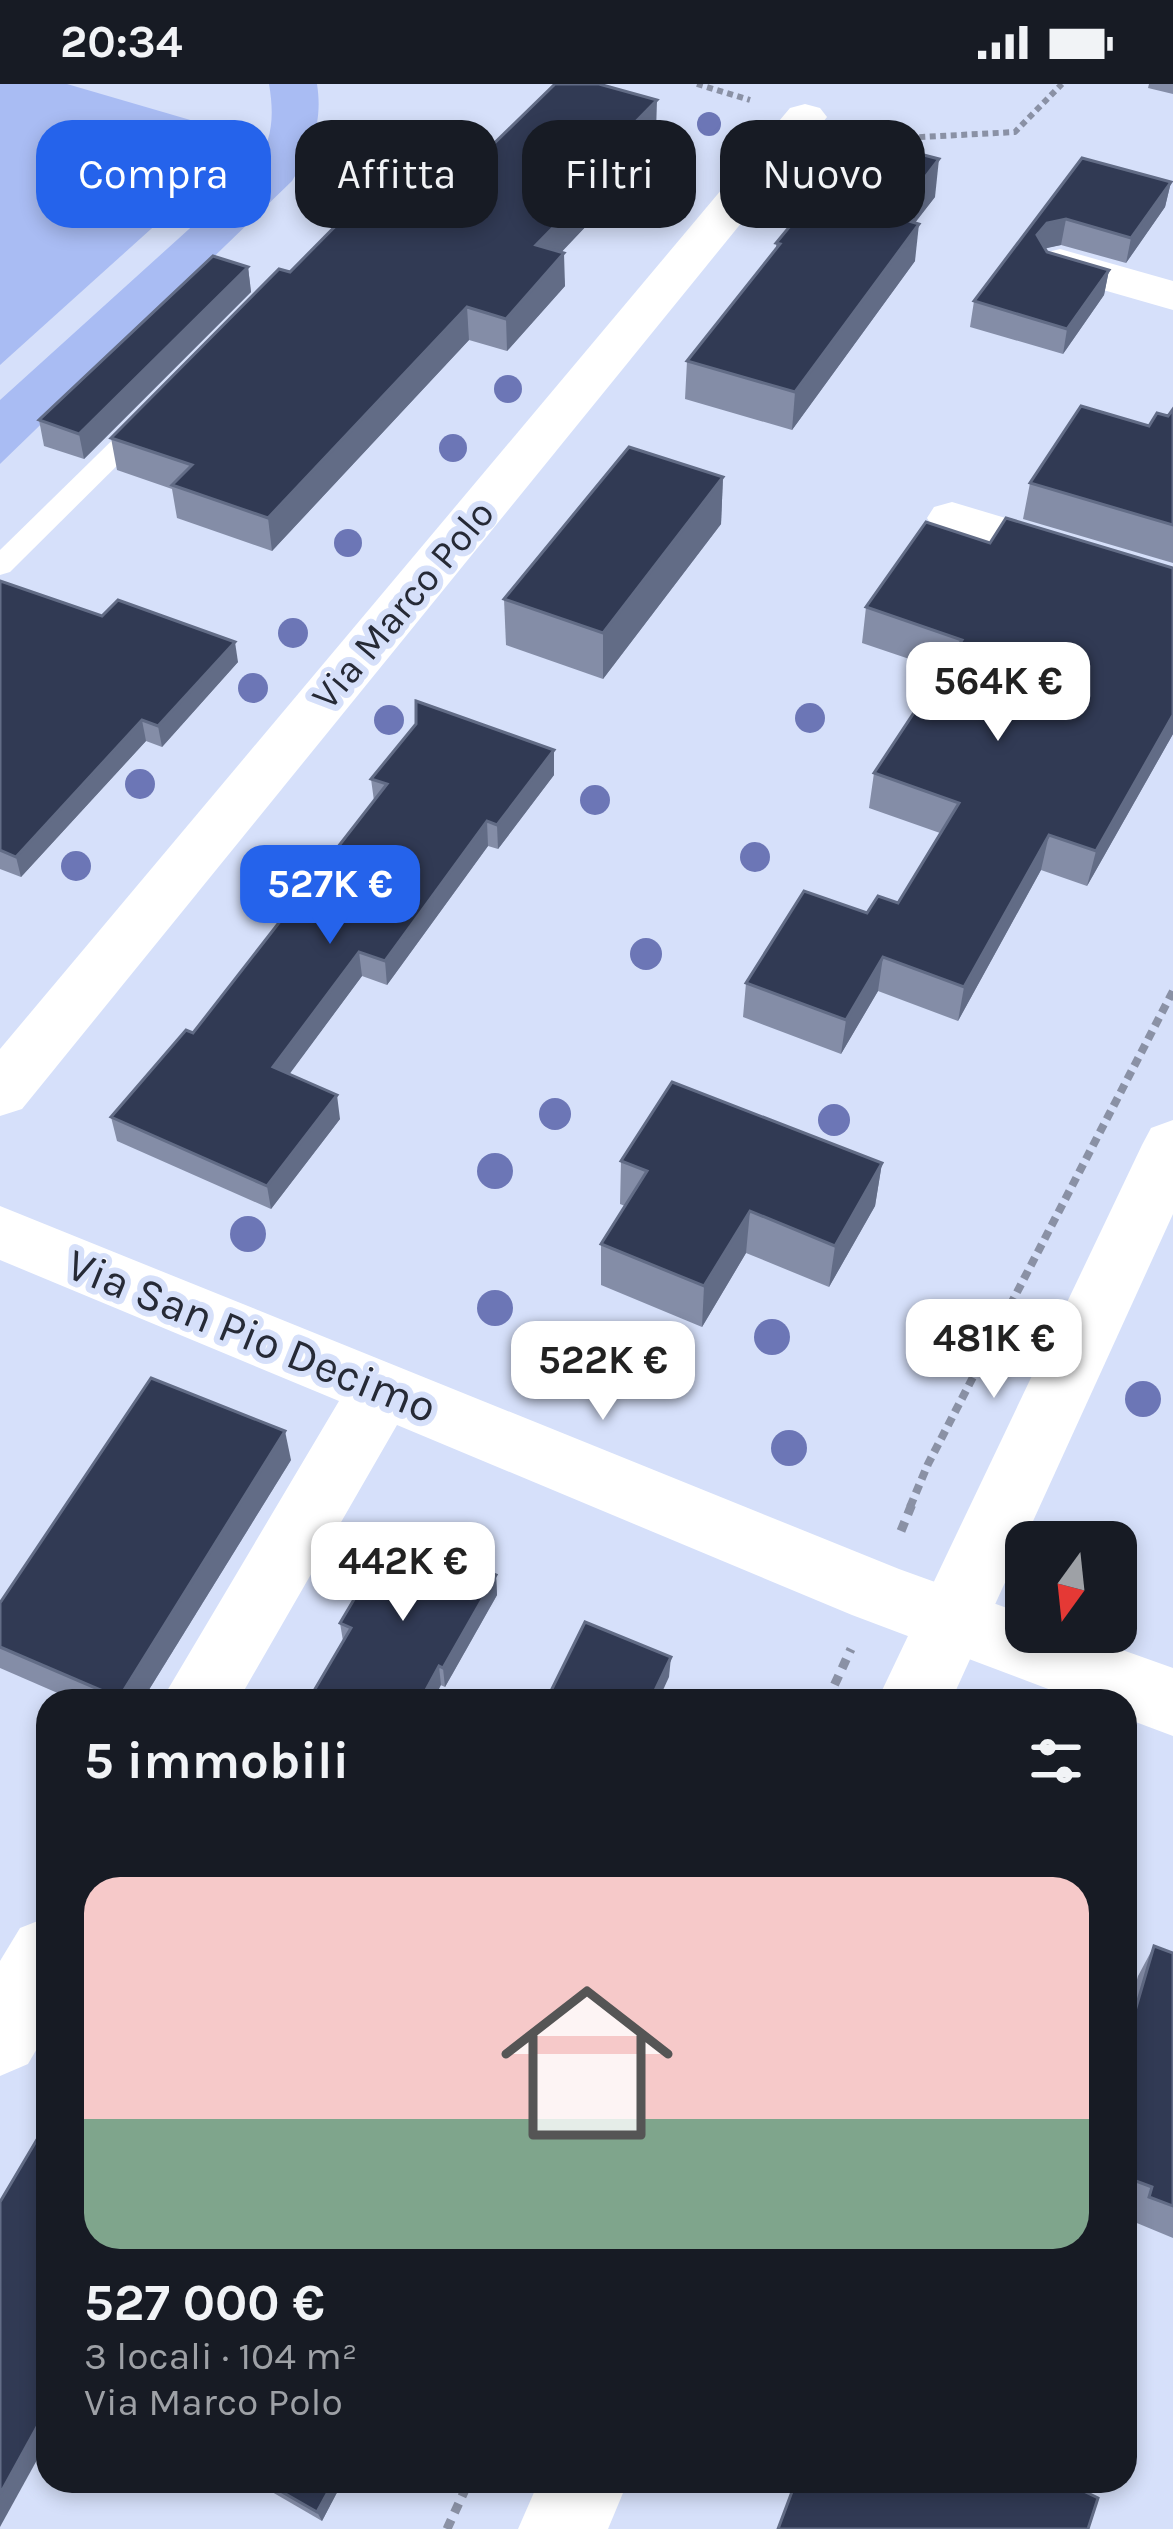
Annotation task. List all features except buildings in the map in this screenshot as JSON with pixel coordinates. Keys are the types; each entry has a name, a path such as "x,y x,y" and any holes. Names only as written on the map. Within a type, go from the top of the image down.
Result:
{"street":[{"name":"Via Marco Polo","path":"0,1092 805,117"},
{"path":"1060,263 1173,296"},
{"path":"952,518 1173,586"},
{"path":"919,1689 1173,1145"},
{"name":"Via San Pio Decimo","path":"0,1232 877,1593 1137,1689"},
{"path":"205,1689 383,1388"},
{"name":"Via San Pio Decimo","path":"1137,1689 1173,1702"},
{"path":"0,2036 36,1975"},
{"path":"563,2529 579,2493"}],"lane":[{"path":"333,231 336,228"},
{"path":"0,566 166,401"}],"path":[{"path":"697,84 805,117 903,138 1015,132 1062,84"},
{"path":"833,1689 928,1464 1173,991"},
{"path":"447,2529 464,2493"}],"shaded area":[{"path":"0,84 67,84 190,120 36,120 36,228 152,228 0,365"},
{"path":"269,84 317,84 316,120 295,120 295,176 271,201 271,120"},
{"path":"190,228 244,228 0,464 0,400"}]}
